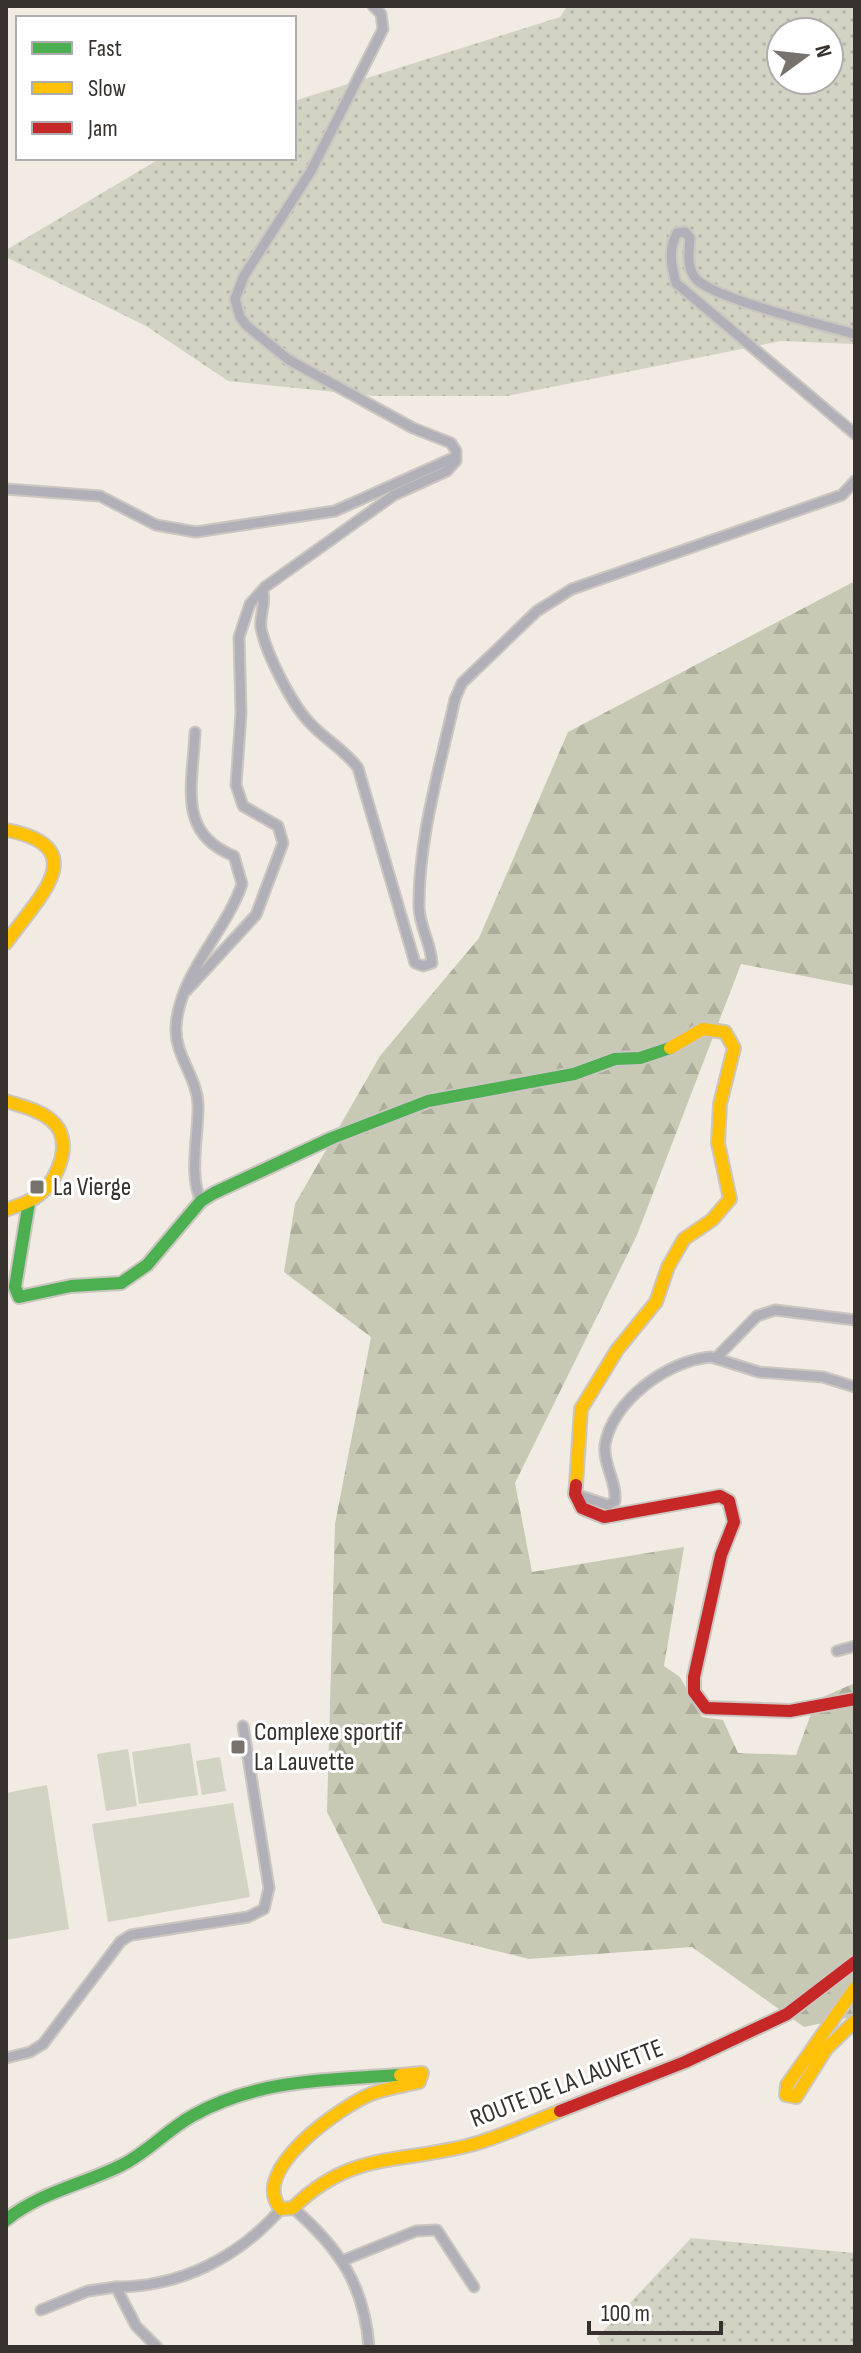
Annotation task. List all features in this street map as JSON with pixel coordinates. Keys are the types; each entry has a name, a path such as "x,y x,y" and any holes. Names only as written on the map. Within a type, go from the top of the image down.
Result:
{"street":[{"path":"186,991 256,915 283,843 278,826 243,806 236,785 241,713 239,637 250,604 394,495 452,468 456,451 451,443 413,428 289,360 247,326 240,317 235,299 244,276 311,171 383,29 381,14 373,6"},
{"path":"855,334 720,293 695,279 688,261 690,238 685,232 677,233 672,242 670,262 676,283 855,434"},
{"path":"6,489 100,496 156,525 196,532 335,511 453,458"},
{"path":"263,592 266,603 261,625 292,696 309,722 344,750 358,768 415,963 423,966 432,963 432,952 419,914 419,890 432,802 455,699 462,683 537,611 572,589 842,495 855,481"},
{"path":"195,732 197,830 210,845 234,856 242,884 186,991 176,1025 176,1041 198,1101 196,1186 201,1201"},
{"path":"6,830 28,834 44,842 55,867 51,886 6,943"},
{"path":"29,1202 15,1287 19,1297 71,1286 121,1283 147,1265 201,1201 332,1138 428,1101 574,1074 602,1062 656,1053 703,1029 718,1029 730,1036 734,1048 720,1104 718,1143 730,1199 712,1220 684,1239 668,1267 656,1302 617,1350 581,1409 575,1494 577,1504 588,1514 604,1517 720,1496 729,1501 734,1522 721,1555 694,1677 694,1692 706,1708 790,1711 855,1699"},
{"path":"6,1101 49,1118 62,1136 64,1145 57,1171 29,1202 6,1210"},
{"path":"716,1358 757,1316 775,1310 855,1320"},
{"path":"575,1494 608,1505 615,1501 616,1493 607,1471 605,1445 614,1420 631,1398 655,1378 702,1357 716,1358 759,1372 823,1377 855,1387"},
{"path":"837,1651 855,1646"},
{"path":"6,2058 30,2052 43,2044 121,1941 131,1935 248,1917 264,1909 269,1888 243,1726"},
{"name":"ROUTE DE LA LAUVETTE","path":"287,2209 317,2184 345,2169 475,2144 685,2062 787,2014 855,1962"},
{"path":"855,1988 787,2085 786,2095 796,2097 826,2049 855,2021"},
{"path":"6,2220 28,2202 122,2165 162,2140 189,2117 234,2094 262,2086 412,2072 423,2076 419,2082 383,2089 338,2111 287,2158 276,2184 275,2199 326,2238 344,2260 360,2300 369,2347"},
{"path":"41,2310 88,2291 149,2287 189,2276 217,2262 287,2209"},
{"path":"344,2260 409,2234 437,2230 474,2287"},
{"path":"116,2287 131,2318 157,2347"}],"green space":[{"path":"567,6 855,6 855,344 781,341 507,396 374,396 228,381 146,326 6,257 6,250 158,160 296,160 296,100 560,17"},
{"path":"855,581 855,986 741,964 637,1235 515,1483 532,1572 684,1547 664,1666 680,1677 702,1717 723,1720 738,1753 796,1755 816,1700 855,1683 855,2016 804,2027 692,1947 529,1959 383,1923 327,1812 335,1524 371,1337 284,1272 295,1204 380,1056 479,938 568,732"},
{"path":"190,1743 198,1795 139,1804 132,1752"},
{"path":"128,1749 137,1806 106,1811 97,1754"},
{"path":"220,1757 226,1791 202,1795 196,1761"},
{"path":"47,1785 69,1929 6,1940 6,1793"},
{"path":"233,1803 250,1897 108,1922 92,1824"},
{"path":"691,2238 855,2253 855,2347 601,2347 597,2338"}],"traffic: fast":[{"path":"29,1202 15,1287 19,1297 71,1286 121,1283 147,1265 201,1201 332,1138 428,1101 574,1074 615,1059 640,1058 670,1048"},
{"path":"6,2220 33,2202 122,2165 192,2116 217,2104 267,2088 319,2080 400,2075"}],"traffic: slow":[{"path":"6,830 34,838 49,849 54,862 43,894 6,943"},
{"path":"576,1485 581,1409 617,1350 656,1302 668,1267 684,1239 712,1220 730,1199 718,1143 720,1104 734,1048 725,1032 703,1029 670,1048"},
{"path":"6,1101 36,1111 52,1121 59,1129 63,1148 58,1169 47,1187 32,1200 6,1210"},
{"path":"855,1988 787,2085 786,2095 796,2097 826,2049 855,2021"},
{"path":"400,2075 422,2073 419,2082 371,2094 357,2101 302,2142 277,2177 274,2194 281,2209 293,2208 314,2189 357,2168 474,2144 560,2111"}],"traffic: jam":[{"path":"576,1485 575,1494 582,1508 604,1517 720,1496 729,1501 734,1522 721,1555 694,1677 694,1692 706,1708 790,1711 855,1699"},
{"path":"560,2111 685,2062 787,2014 855,1962"}],"place":[{"name":"La Vierge","path":"37,1187"},
{"name":"Complexe sportif La Lauvette","path":"238,1747"}]}
